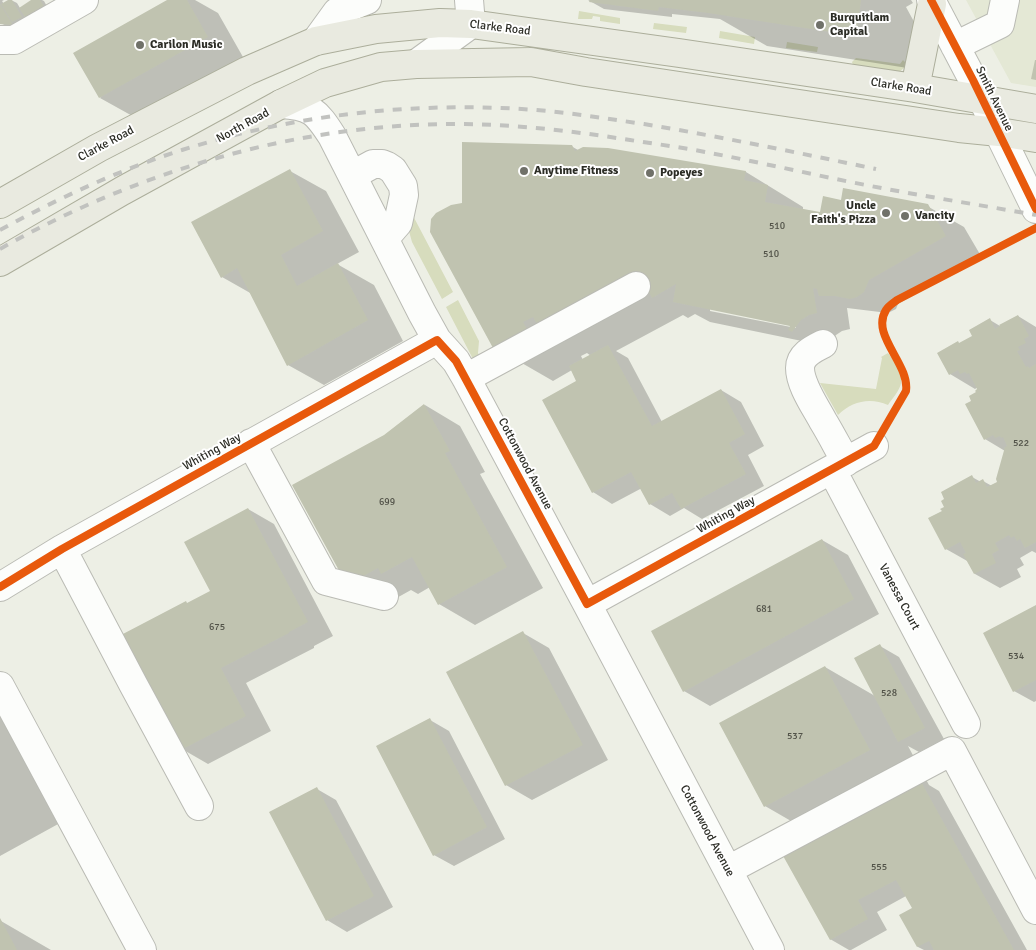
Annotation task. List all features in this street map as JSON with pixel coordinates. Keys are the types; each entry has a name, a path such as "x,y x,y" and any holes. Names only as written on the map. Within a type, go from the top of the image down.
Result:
{"main road":[{"path":"914,88 931,2"},
{"name":"Clarke Road","path":"0,204 98,148 247,71 316,41 376,29 440,24 470,12 679,53 914,88 1036,109"},
{"path":"416,64 531,62 586,72 1036,138"},
{"name":"North Road","path":"0,262 122,191 281,104 325,83 381,66 416,64"}],"street":[{"path":"0,40 14,40 84,0"},
{"path":"316,41 337,12 367,0"},
{"path":"955,46 1000,24 1005,0"},
{"name":"Smith Avenue","path":"931,2 999,132 1036,209"},
{"path":"416,64 470,12"},
{"name":"Cottonwood Avenue","path":"281,104 297,105 309,109 320,117 332,136 422,313 437,340 456,361 466,378 588,604 770,950"},
{"path":"353,176 372,164 382,164 393,170 403,186 404,195 398,223 381,230"},
{"path":"466,378 636,286"},
{"name":"Whiting Way","path":"0,587 62,548 437,340"},
{"name":"Vanessa Court","path":"823,344 804,356 800,367 802,380 839,466 966,724"},
{"path":"251,443 326,581 384,596"},
{"name":"Whiting Way","path":"588,604 874,446"},
{"path":"62,548 199,806"},
{"path":"0,686 142,950"},
{"path":"728,870 952,751 1036,910"}],"shaded area":[{"path":"966,0 1036,0 1036,87 1011,83"},
{"path":"579,11 620,18 620,24 600,21 600,17 593,16 592,19 578,19"},
{"path":"654,23 687,27 686,33 653,29"},
{"path":"720,31 755,37 754,44 719,38"},
{"path":"787,42 818,47 817,52 786,48"},
{"path":"856,58 900,64 903,60 906,63 904,68 898,73 853,65 852,62"},
{"path":"410,210 453,292 442,299 412,242 407,224"},
{"path":"458,300 479,341 478,353 481,359 473,359 446,307"},
{"path":"888,353 901,376 901,383 888,405 875,401 862,402 849,406 838,415 820,383 876,389 881,357"}],"building":[{"path":"12,0 22,17 12,22 1,4"},
{"path":"31,0 40,0 44,6 25,17 19,8"},
{"name":"Carilon Music","path":"167,0 187,0 208,37 99,98 73,53"},
{"name":"Burquitlam Capital","path":"590,0 861,1 856,36 708,13 659,7 658,11 589,2"},
{"path":"0,4 13,25 0,24"},
{"path":"1036,60 1036,80 1031,79"},
{"path":"462,142 572,145 575,151 583,147 608,148 746,171 744,180 768,185 765,202 820,212 823,196 841,200 843,188 928,204 946,236 869,280 864,292 857,297 850,299 835,296 819,296 817,289 813,288 817,313 801,320 792,332 788,330 790,326 673,302 676,284 652,298 639,273 539,328 533,317 523,322 527,329 493,348 430,232 431,219 436,213 451,205 462,203"},
{"path":"290,169 323,231 281,255 297,286 338,263 368,320 287,366 237,268 221,278 191,222"},
{"path":"1018,315 1029,336 1024,339 1026,343 1018,347 1020,350 1017,351 1026,367 1028,366 1029,368 1036,364 1036,542 1025,548 1020,539 1017,541 1014,536 1011,538 1009,535 995,543 999,550 992,554 996,563 974,574 963,554 966,553 960,542 945,550 928,518 942,511 940,509 944,507 941,501 944,499 941,492 972,475 976,483 983,479 987,487 997,482 996,479 1005,447 1007,446 1003,437 1001,438 1000,436 995,438 993,435 984,440 965,404 971,401 969,396 976,392 977,389 969,373 960,374 958,370 949,375 937,353 958,341 959,343 972,336 969,330 990,318 995,329"},
{"path":"608,345 652,426 721,389 745,434 729,443 746,474 681,509 672,493 649,505 631,472 592,493 542,400 576,381 569,366"},
{"path":"424,404 450,451 445,453 507,567 438,605 412,557 381,574 378,568 347,585 292,485 384,435"},
{"path":"248,508 308,622 221,668 246,716 181,750 121,635 186,601 187,603 210,591 184,542"},
{"path":"822,539 854,599 683,692 651,631"},
{"path":"1036,605 1036,680 1013,692 983,633"},
{"path":"523,631 583,745 505,786 446,672"},
{"path":"880,644 925,728 898,742 854,658"},
{"path":"825,666 870,750 764,807 719,723"},
{"path":"430,718 487,827 433,856 376,746"},
{"path":"919,778 1014,950 934,950 929,941 917,947 899,915 912,908 896,880 858,900 868,919 830,940 782,854"},
{"path":"317,787 374,896 326,921 269,812"},
{"path":"0,918 17,950 0,950"}],"railway":[{"path":"0,230 44,207 135,166 182,150 269,127 313,119 402,109 492,108 577,114 702,134 876,169"},
{"path":"0,249 53,221 107,197 163,175 220,157 278,143 336,133 395,126 455,124 543,129 677,147 886,189 1036,215"}],"cycle path":[{"path":"931,0 973,80 1036,209"},
{"path":"0,587 62,549 437,340 456,361 587,604 874,446 906,391 906,381 902,370 883,329 882,320 887,309 897,300 1036,228"}],"place":[{"name":"Burquitlam Capital","path":"820,25"},
{"name":"Carilon Music","path":"140,45"},
{"name":"Anytime Fitness","path":"524,171"},
{"name":"Popeyes","path":"650,173"},
{"name":"Uncle Faith's Pizza","path":"886,213"},
{"name":"Vancity","path":"905,216"}]}
